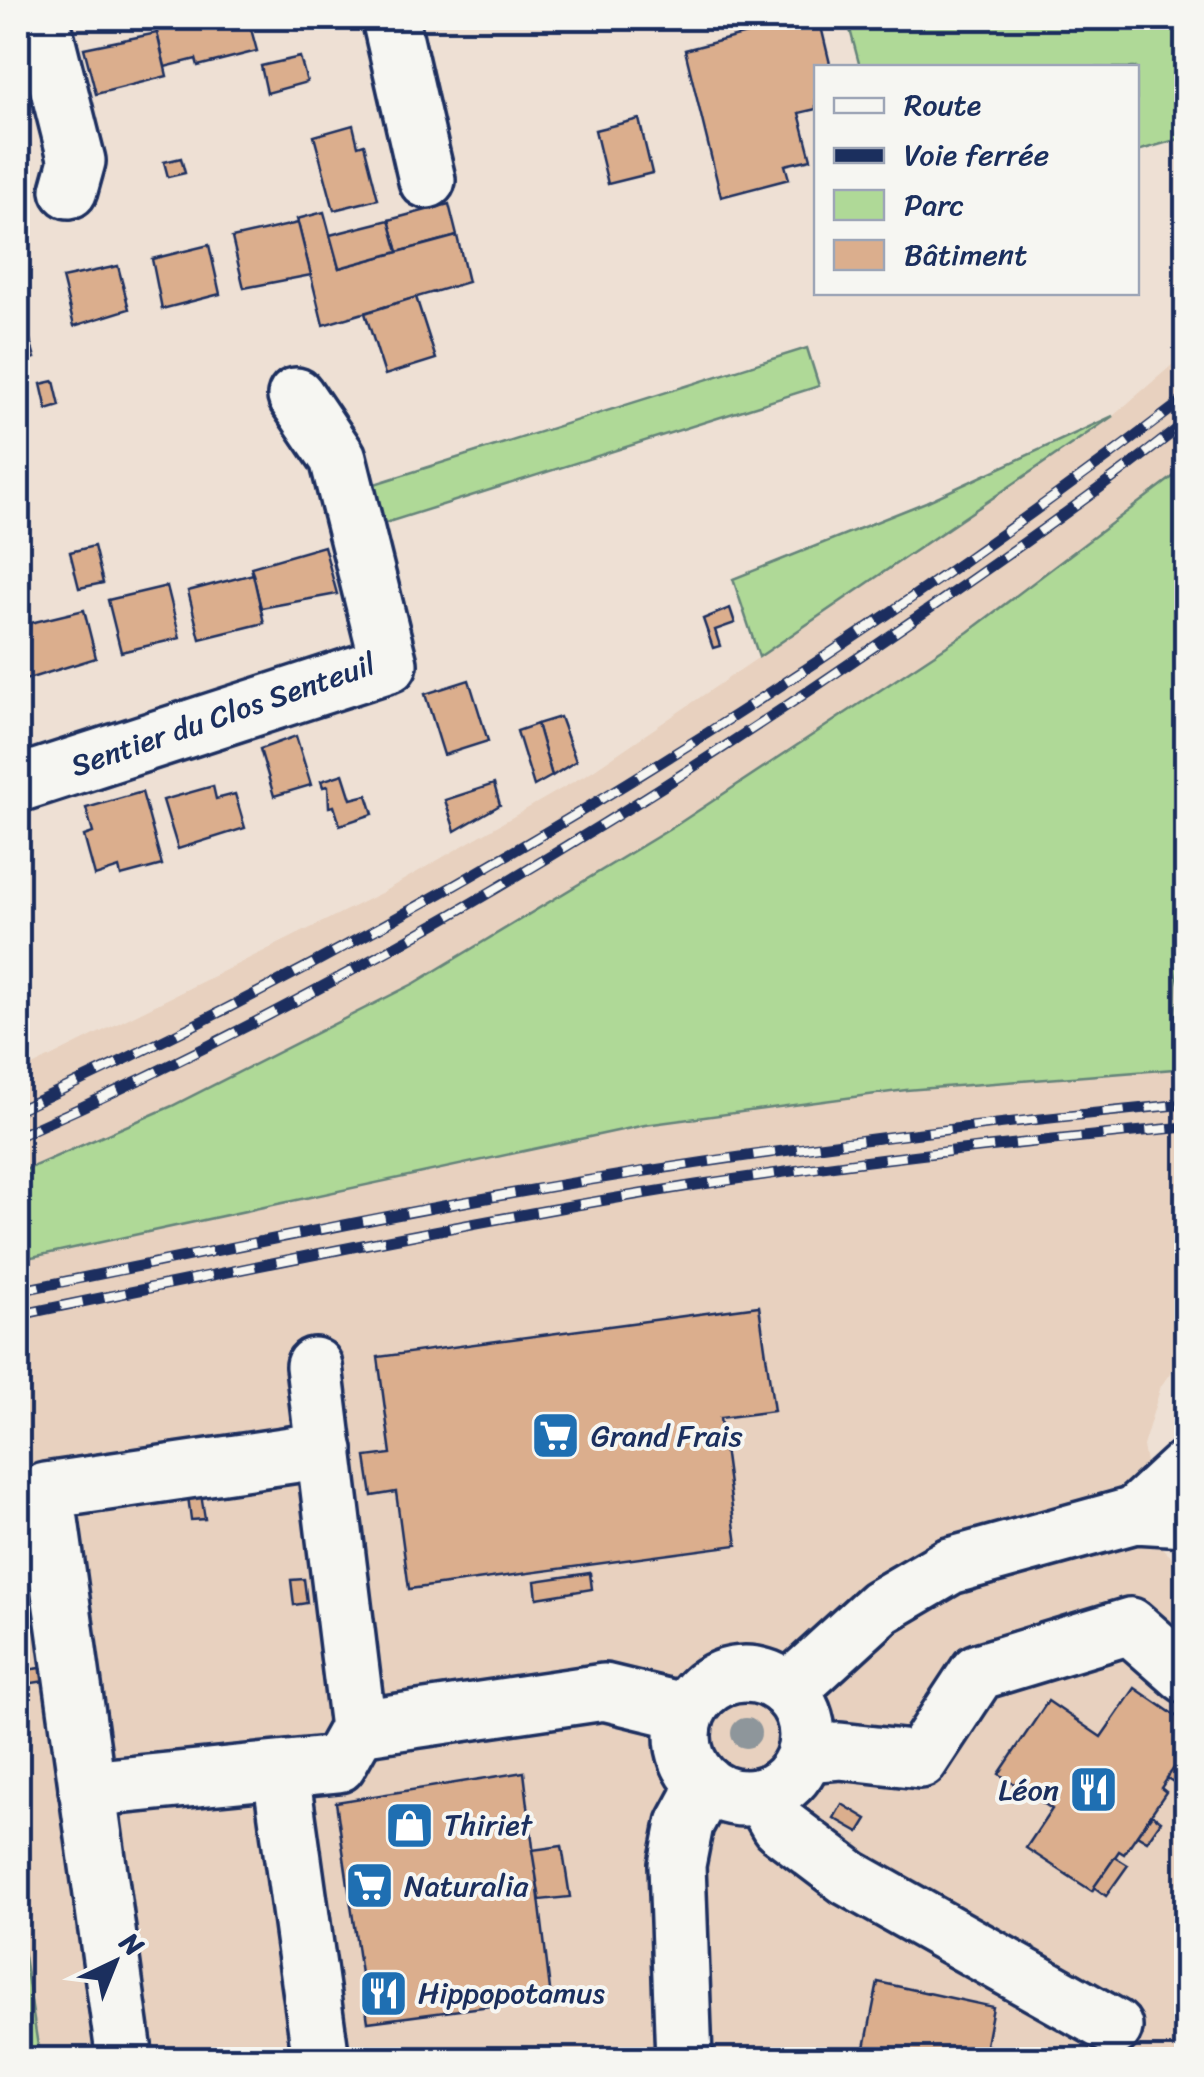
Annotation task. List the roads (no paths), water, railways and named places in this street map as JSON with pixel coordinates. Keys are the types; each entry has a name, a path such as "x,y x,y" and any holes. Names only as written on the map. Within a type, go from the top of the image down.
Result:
{"street":[{"path":"40,18 77,161 69,190"},
{"path":"390,18 427,180"},
{"name":"Sentier du Clos Senteuil","path":"18,784 389,664 338,458 296,396"},
{"path":"88,1790 281,1773 338,1764 358,1728 314,1366"},
{"path":"124,2060 46,1491 324,1450"},
{"path":"788,1691 880,1607 950,1566 1161,1516 1186,1468"},
{"path":"805,1754 840,1751 920,1760 978,1672 1130,1626 1186,1675"},
{"path":"732,1674 772,1679 788,1691 806,1720 805,1754 796,1772 762,1796 724,1794 706,1785 692,1770 684,1751 688,1712 706,1688 732,1674"},
{"path":"358,1728 604,1692 688,1712"},
{"path":"281,1773 321,2060"},
{"path":"684,2060 677,1865 685,1824 706,1785"},
{"path":"762,1796 779,1824 848,1878 1114,2027"}],"railway":[{"path":"18,1110 325,957 621,787 909,600 1186,398"},
{"path":"18,1136 238,1031 451,915 555,853 761,723 903,627 1186,422"},
{"path":"18,1291 386,1217 678,1166 847,1142 1186,1104"},
{"path":"18,1315 441,1230 696,1185 941,1152 1186,1127"}],"place":[{"name":"Grand Frais","path":"556,1436"},
{"name":"Léon","path":"1094,1790"},
{"name":"Thiriet","path":"409,1825"},
{"name":"Naturalia","path":"369,1886"},
{"name":"Hippopotamus","path":"383,1993"}]}
